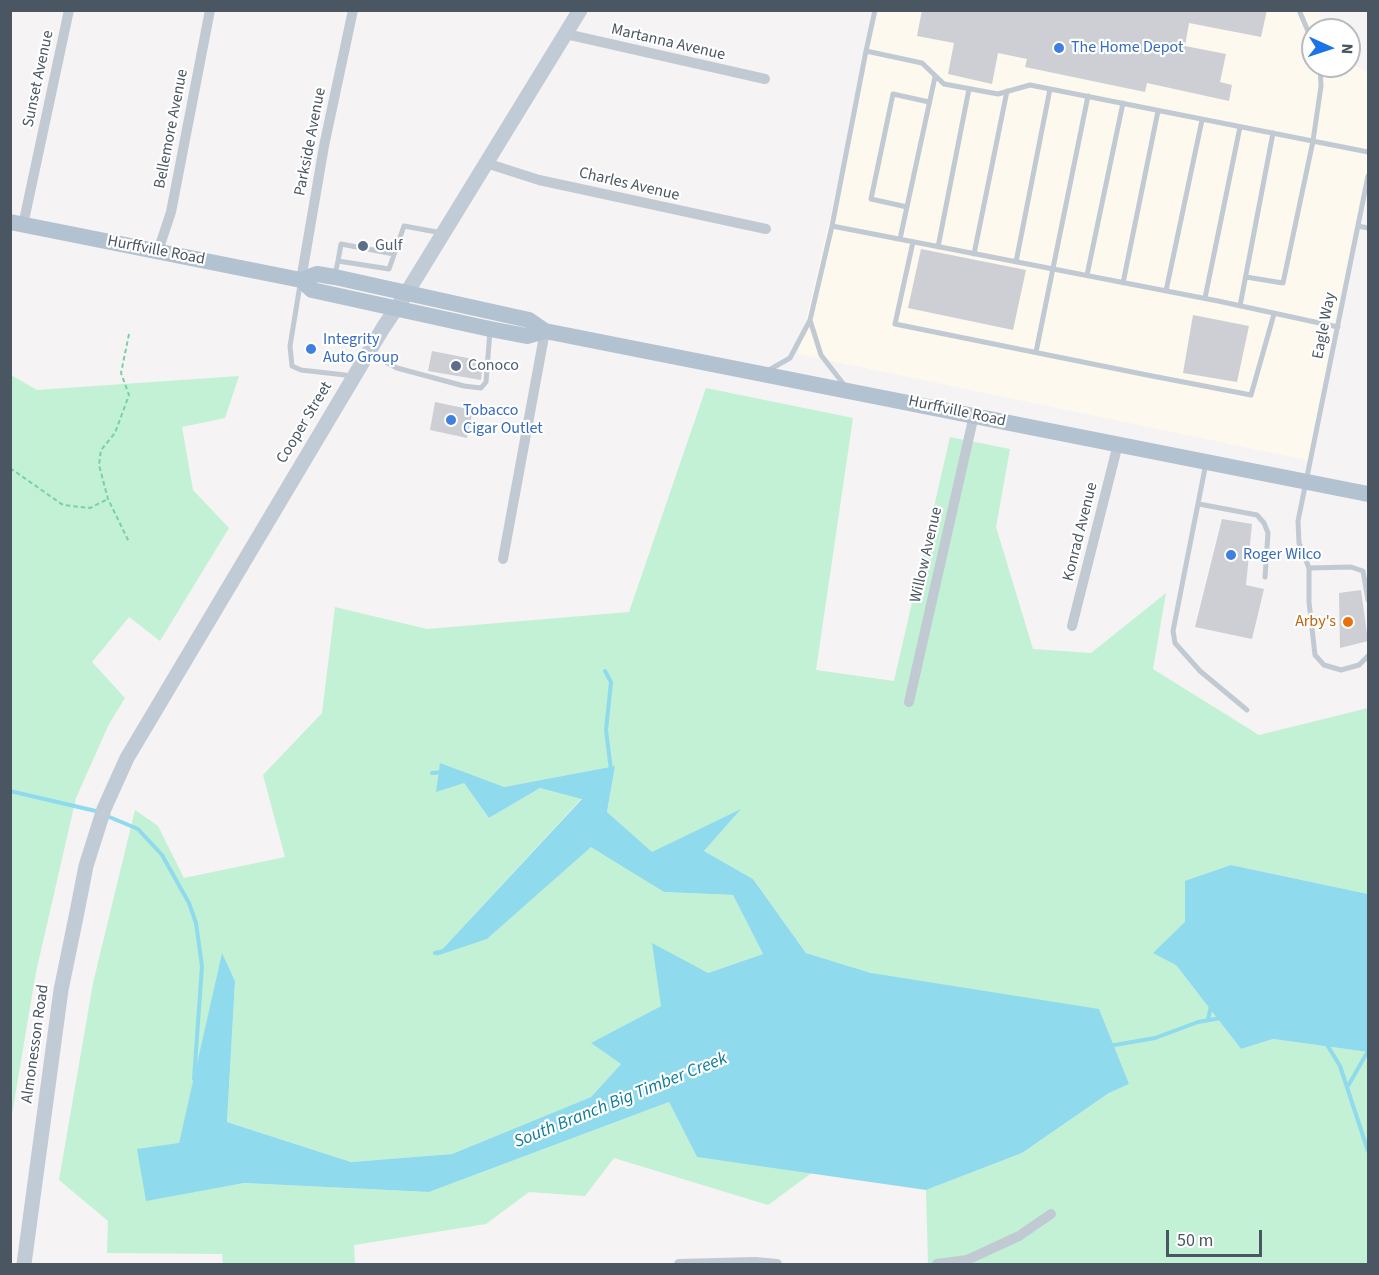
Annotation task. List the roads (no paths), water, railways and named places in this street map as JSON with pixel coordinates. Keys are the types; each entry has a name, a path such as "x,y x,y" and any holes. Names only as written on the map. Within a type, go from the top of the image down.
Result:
{"main road":[{"name":"Cooper Street","path":"86,866 104,809 127,758 368,352 444,233 580,10"},
{"name":"Hurffville Road","path":"17,224 301,280 312,290 490,329 527,336 545,331"},
{"name":"Hurffville Road","path":"301,280 336,269 406,294 529,321 545,331 763,372 1368,494"},
{"name":"Almonesson Road","path":"24,1264 61,990 86,866"}],"street":[{"name":"Sunset Avenue","path":"17,224 69,10"},
{"name":"Bellemore Avenue","path":"158,251 171,212 210,10"},
{"name":"Parkside Avenue","path":"301,280 324,146 353,10"},
{"name":"Martanna Avenue","path":"566,34 765,79"},
{"name":"Charles Avenue","path":"486,163 539,180 766,229"},
{"path":"503,559 545,331"},
{"name":"Willow Avenue","path":"909,702 974,415"},
{"name":"Konrad Avenue","path":"1072,626 1118,444"},
{"path":"937,1264 967,1260 1019,1236 1051,1214"},
{"path":"679,1264 755,1262 777,1264"}],"lane":[{"path":"763,372 790,358 810,320 832,226 875,10"},
{"path":"866,51 922,63 944,84 998,94 1030,85 1368,152"},
{"path":"900,239 935,77"},
{"path":"1246,277 1283,283 1313,141 1321,78"},
{"path":"938,247 969,88"},
{"path":"1016,262 1050,89"},
{"path":"975,254 1007,91"},
{"path":"907,207 871,199 893,94 929,102"},
{"path":"1036,352 1088,96"},
{"path":"1087,275 1123,103"},
{"path":"1123,283 1158,111"},
{"path":"1166,291 1202,120"},
{"path":"1205,298 1240,127"},
{"path":"1240,306 1273,133"},
{"name":"Eagle Way","path":"1368,176 1298,521 1299,543 1309,568 1309,602 1316,655 1324,665 1341,670 1359,665 1368,656"},
{"path":"394,254 341,244 336,269 389,269 404,226 444,233"},
{"path":"832,226 1205,298 1338,327"},
{"path":"1358,226 1368,228"},
{"path":"913,242 895,324 1251,395 1274,314"},
{"path":"301,280 290,346 292,366 301,370 345,375 352,379"},
{"path":"810,320 821,356 848,389"},
{"path":"368,352 397,368 464,386 481,388 486,382 490,329"},
{"path":"1206,462 1174,622 1175,643 1200,671 1247,710"},
{"path":"1199,504 1257,515 1264,523 1268,533 1265,577"},
{"path":"1309,568 1351,567 1363,571 1368,600"}],"water":[{"path":"440,763 504,787 615,766 607,812 652,852 741,809 704,851 753,879 806,953 871,973 1099,1009 1129,1084 1109,1093 1022,1153 926,1190 697,1157 669,1102 429,1192 244,1183 146,1201 137,1149 179,1143 222,953 235,981 227,1122 351,1162 452,1154 591,1097 621,1064 591,1043 661,1006 652,943 708,973 763,954 733,895 664,892 591,847 487,939 436,956 582,799 540,788 489,818 464,783 436,792"},
{"path":"1231,865 1368,894 1368,1052 1273,1039 1241,1049 1176,965 1153,953 1185,922 1185,881"}],"waterway":[{"path":"605,671 611,682 606,730 611,770"},
{"path":"432,773 444,772"},
{"name":"South Branch Big Timber Creek","path":"10,791 100,812"},
{"name":"South Branch Big Timber Creek","path":"107,816 138,829 162,855 189,903 196,923 202,966 194,1079"},
{"path":"435,953 444,951"},
{"name":"South Branch Big Timber Creek","path":"1208,1020 1211,1006"},
{"name":"South Branch Big Timber Creek","path":"1109,1046 1155,1038 1198,1022 1221,1018"},
{"path":"1326,1043 1340,1066 1368,1151"},
{"path":"1348,1086 1368,1051"}],"place":[{"name":"The Home Depot","path":"1059,48"},
{"name":"Gulf","path":"363,246"},
{"name":"Integrity Auto Group","path":"311,349"},
{"name":"Conoco","path":"456,366"},
{"name":"Tobacco Cigar Outlet","path":"451,420"},
{"name":"Roger Wilco","path":"1231,555"},
{"name":"Arby's","path":"1348,622"}]}
